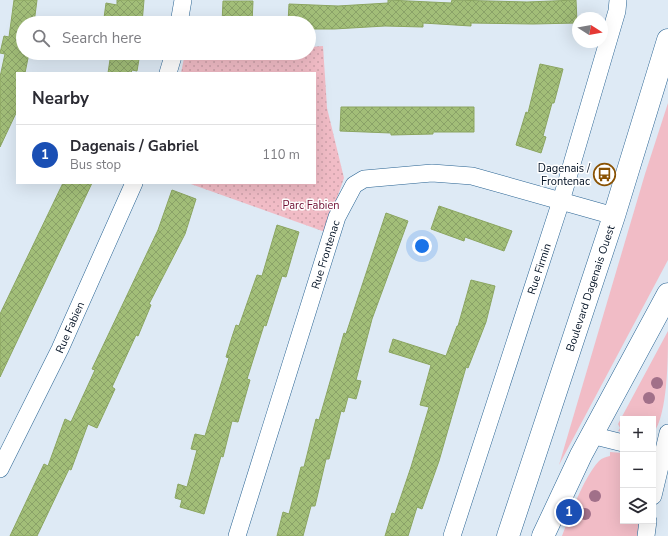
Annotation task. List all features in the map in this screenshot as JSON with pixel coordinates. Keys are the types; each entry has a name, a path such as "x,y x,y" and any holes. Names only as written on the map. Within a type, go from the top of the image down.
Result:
{"main road":[{"name":"Boulevard Dagenais Ouest","path":"508,536 614,216 668,40"},
{"path":"543,536 591,436 668,294"}],"street":[{"path":"180,16 182,0"},
{"name":"Rue Firmin","path":"452,536 560,201 617,11 618,0"},
{"path":"168,72 172,60"},
{"name":"Rue Frontenac","path":"237,536 337,217 354,185 364,178 424,174 472,176 614,216"},
{"name":"Rue Fabien","path":"0,469 60,350 134,184"},
{"path":"654,488 657,452 668,433"},
{"path":"591,436 620,443"},
{"path":"646,536 648,524"}],"green space":[{"name":"Parc Fabien","path":"316,46 323,46 327,108 344,178 325,232 191,184 316,184 316,72 181,72 184,60 316,60"},
{"path":"668,103 668,260 559,465 645,174"},
{"path":"668,331 666,385 662,413 658,425 656,429 656,416 622,416"},
{"path":"610,452 620,453 620,524 639,524 637,536 562,536 578,497 593,468 603,458 610,456"}],"building":[{"path":"14,0 37,0 35,16 16,16 16,60 28,60 25,72 16,72 16,113 0,147 0,77 5,54 0,53 4,36 9,37"},
{"path":"117,0 144,0 143,16 104,16 106,3 117,5"},
{"path":"388,0 451,3 452,0 527,2 576,0 577,12 572,12 572,23 471,23 471,26 423,23 423,27 385,26 334,29 316,29 316,16 288,16 289,4 338,6 388,3"},
{"path":"223,1 253,1 252,16 222,16"},
{"path":"110,60 139,60 137,71 108,72"},
{"path":"540,64 563,69 543,136 546,137 541,153 516,145 526,112 528,113"},
{"path":"341,107 474,107 474,132 433,132 433,134 391,135 391,133 340,131"},
{"path":"63,184 92,184 0,377 0,314"},
{"path":"172,190 196,199 185,234 149,304 151,305 138,336 136,335 112,387 115,389 97,428 88,424 71,470 69,469 37,536 10,536 44,464 48,466 65,419 71,422 95,370 92,369 158,230"},
{"path":"439,206 512,231 504,251 465,237 464,241 431,229"},
{"path":"386,213 408,221 372,319 356,380 361,381 356,399 348,397 344,412 341,411 329,459 326,459 315,506 311,506 303,536 277,536 283,512 289,514 301,467 304,467 316,419 319,420 344,333 346,334"},
{"path":"277,225 299,232 286,277 282,276 266,326 264,325 247,379 250,380 238,422 232,421 223,457 221,456 204,514 180,507 182,500 175,498 178,484 187,487 197,450 191,449 195,434 205,436 229,358 226,357 236,325 239,326 257,275 262,276"},
{"path":"471,280 495,286 486,322 468,368 466,367 439,461 422,509 417,507 408,536 385,536 392,513 395,514 429,407 420,405 431,365 389,352 393,339 446,356 458,326"}],"place":[{"name":"Dagenais / Frontenac","path":"605,174"},
{"name":"Dagenais / Gabriel","path":"569,512"}]}
